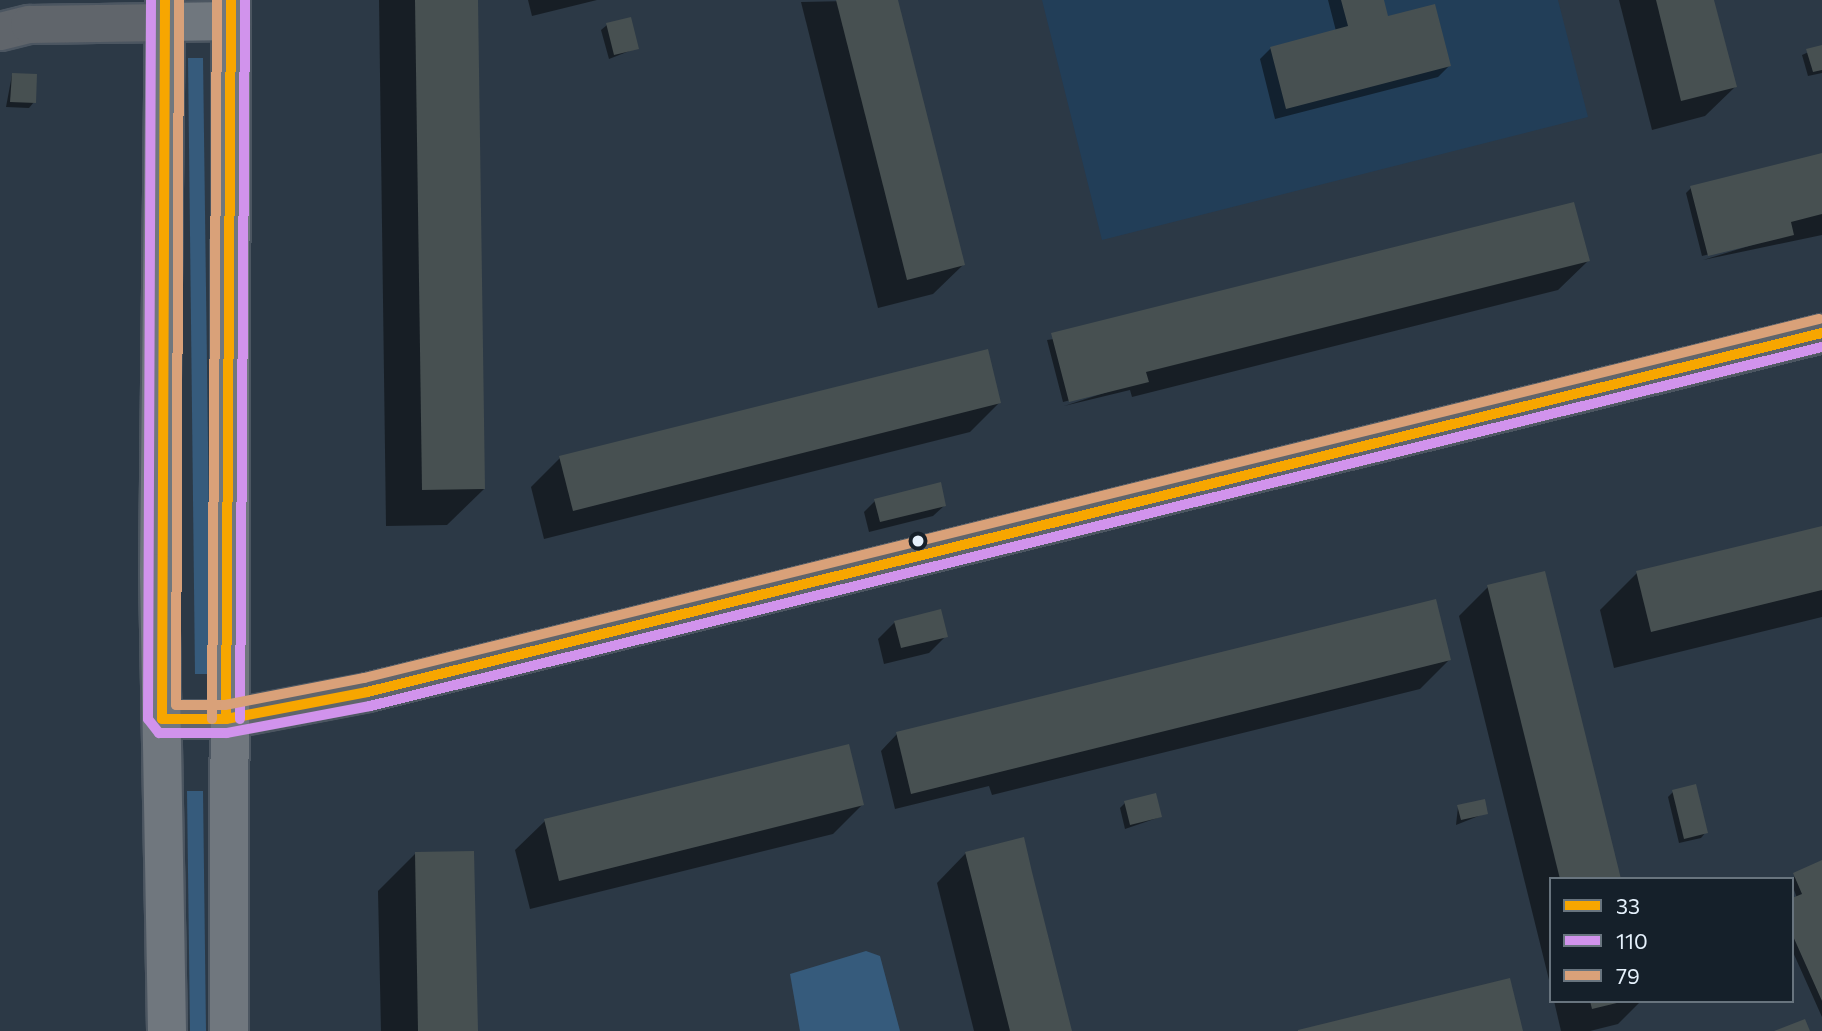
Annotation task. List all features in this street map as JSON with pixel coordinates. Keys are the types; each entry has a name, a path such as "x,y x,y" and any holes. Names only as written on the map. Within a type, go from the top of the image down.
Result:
{"main road":[{"path":"167,1031 162,719 166,11 231,11 226,719 229,1031"}],"street":[{"path":"0,31 29,24 166,11"},
{"path":"162,719 226,719 381,689 1822,333"}],"shaded area":[{"path":"1042,0 1558,0 1588,117 1102,240"},
{"path":"188,58 203,58 211,674 195,674"},
{"path":"187,791 203,791 206,1031 190,1031"},
{"path":"866,951 880,956 900,1031 800,1031 790,974"}],"building":[{"path":"415,0 478,0 485,489 422,490"},
{"path":"836,0 898,0 965,265 907,280"},
{"path":"1341,0 1384,0 1388,16 1435,4 1451,66 1286,109 1270,47 1348,26"},
{"path":"1656,0 1714,0 1737,87 1681,101"},
{"path":"631,17 639,49 614,55 606,23"},
{"path":"1822,45 1822,70 1813,72 1806,49"},
{"path":"12,73 37,74 36,103 10,102"},
{"path":"1822,153 1822,214 1791,222 1794,235 1708,256 1690,186"},
{"path":"1574,202 1590,261 1146,372 1149,382 1069,402 1051,333"},
{"path":"988,349 1001,403 573,511 559,456"},
{"path":"941,482 946,506 880,522 874,499"},
{"path":"1822,526 1822,590 1651,632 1636,571"},
{"path":"1545,571 1621,877 1560,877 1487,585"},
{"path":"1436,599 1451,660 911,794 896,732"},
{"path":"941,609 948,637 901,648 894,621"},
{"path":"849,744 864,805 559,881 544,819"},
{"path":"1696,784 1708,833 1684,839 1672,790"},
{"path":"1156,793 1162,817 1130,825 1124,801"},
{"path":"1485,799 1488,814 1461,820 1457,805"},
{"path":"1024,837 1072,1031 1010,1031 965,852"},
{"path":"474,851 478,1031 418,1031 415,852"},
{"path":"1822,860 1822,1001 1794,938 1794,897 1802,894 1793,873"},
{"path":"1510,978 1523,1031 1298,1031 1298,1030"},
{"path":"1590,1003 1617,1003 1592,1009"},
{"path":"1805,1019 1810,1031 1774,1031"}],"transit line":[{"name":"110","path":"151,0 148,719 159,733 227,733 370,706 1822,347"},
{"name":"33","path":"165,0 162,719 226,719 367,692 1822,333"},
{"name":"79","path":"179,0 176,705 225,705 364,678 1819,319"},
{"name":"79","path":"212,719 217,0"},
{"name":"33","path":"226,719 231,0"},
{"name":"110","path":"240,719 245,0"}]}
